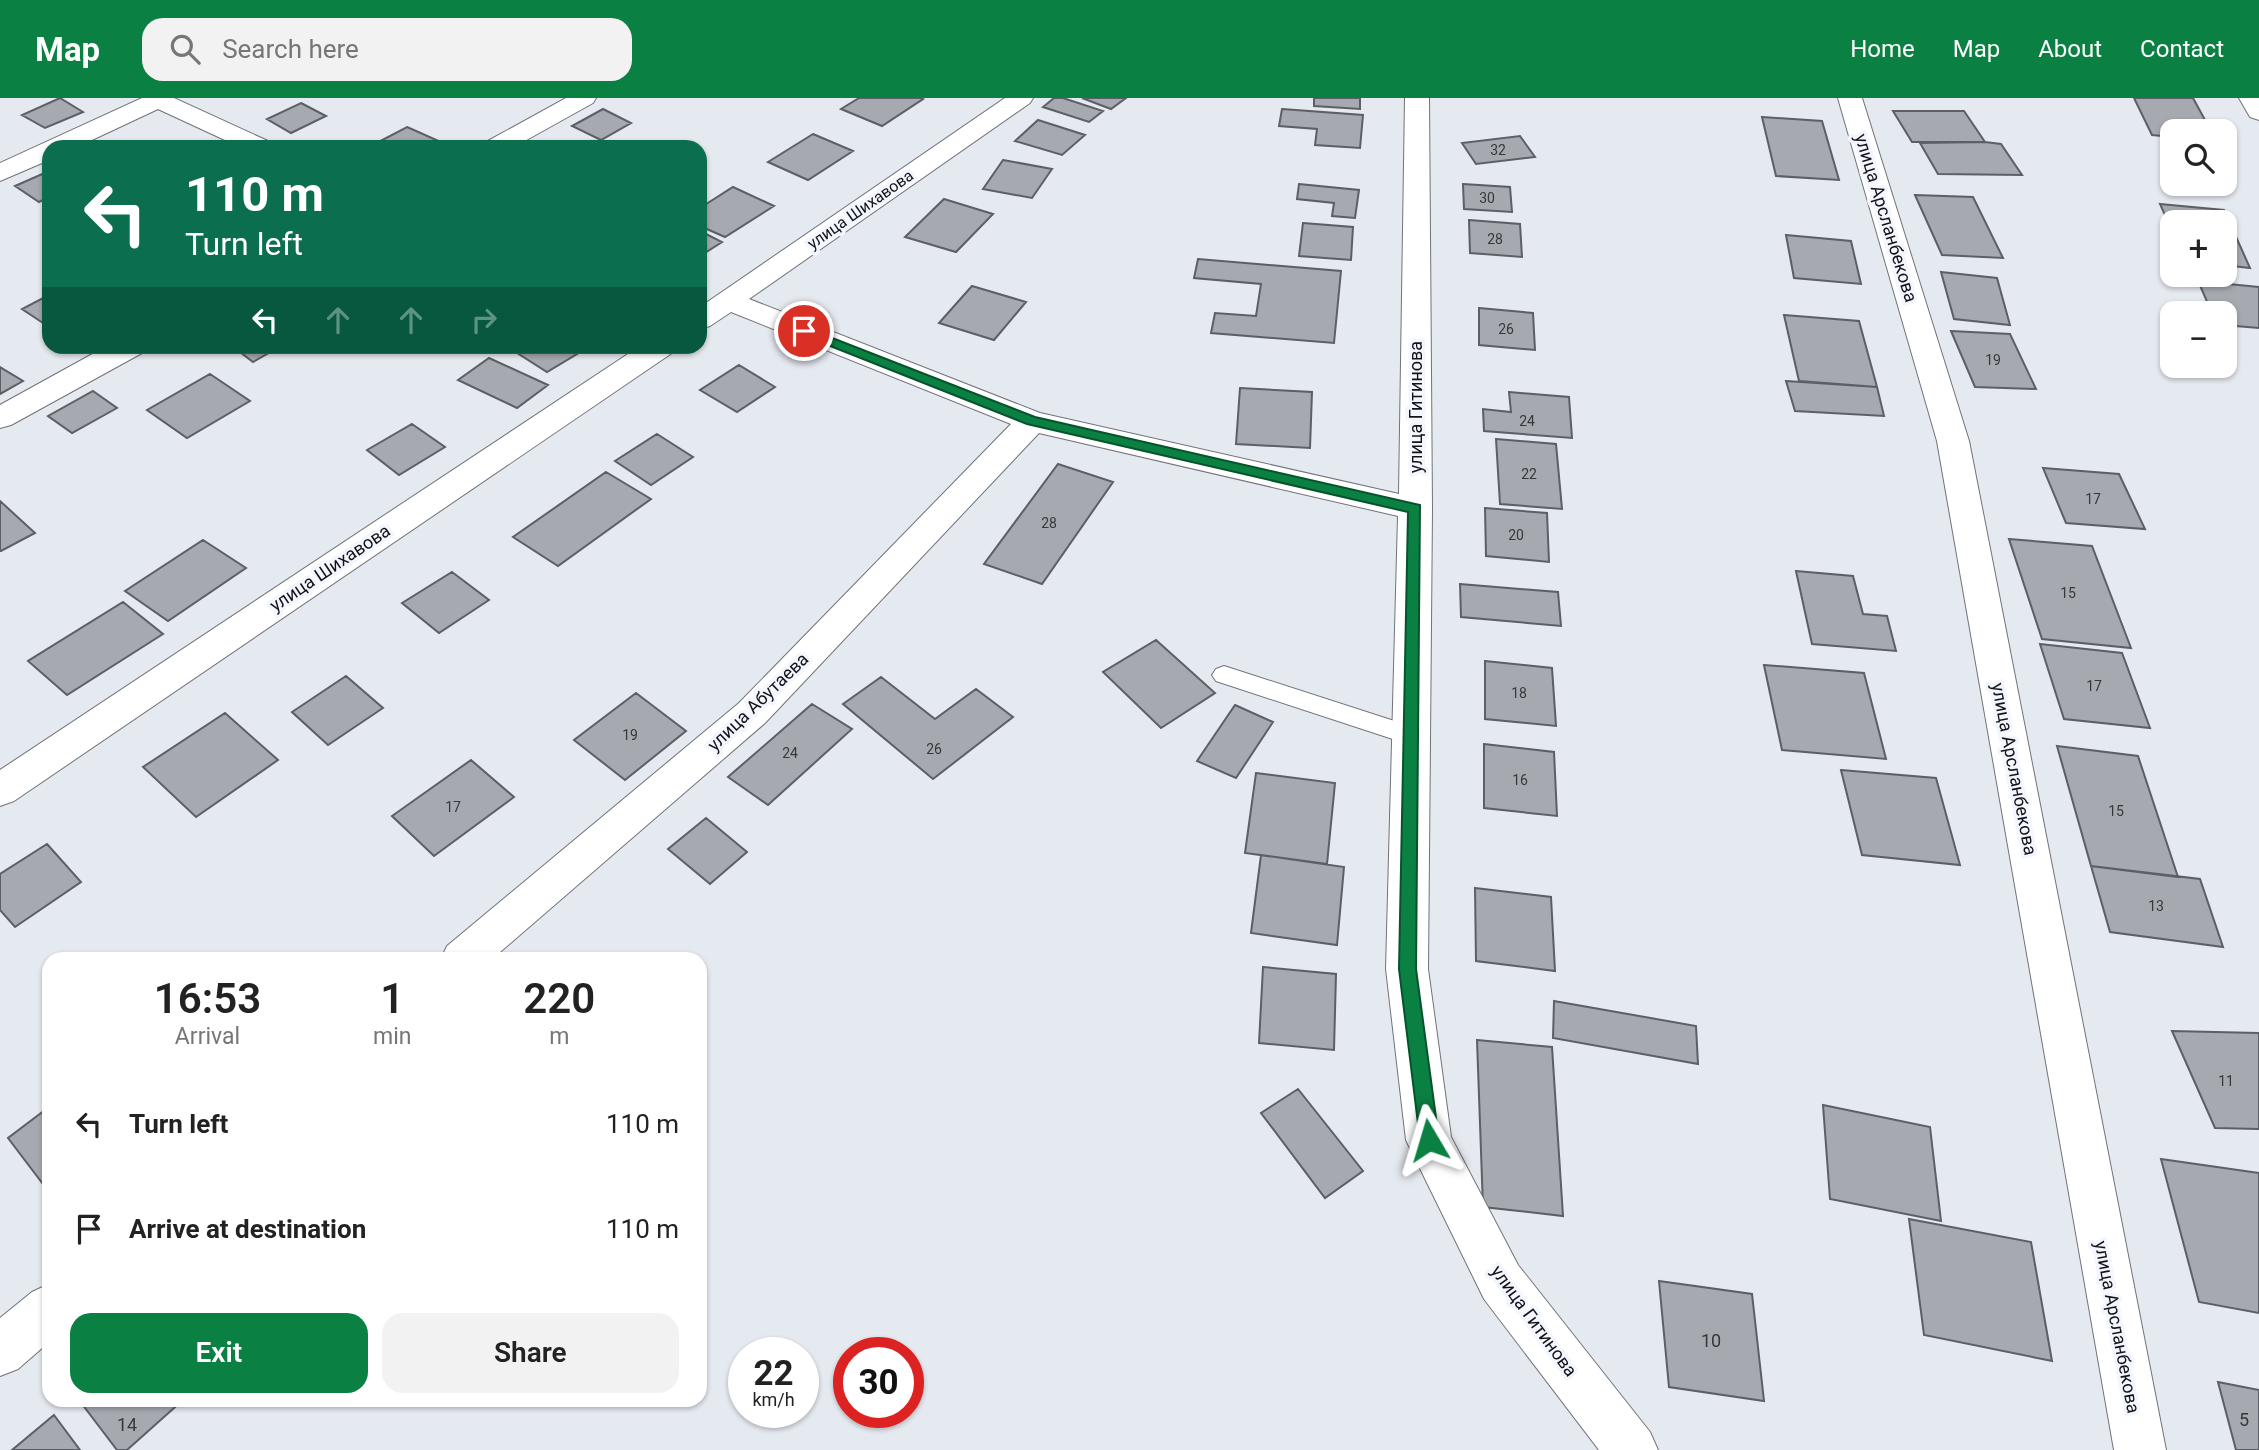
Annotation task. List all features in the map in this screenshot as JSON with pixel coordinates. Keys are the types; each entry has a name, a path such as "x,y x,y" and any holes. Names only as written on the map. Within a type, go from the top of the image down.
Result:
{"street":[{"path":"508,140 584,98"},
{"name":"улица Шихавова","path":"707,315 1021,98"},
{"name":"улица Гитинова","path":"1417,98 1415,509 1407,969 1429,1140 1500,1282 1632,1450"},
{"name":"улица Арсланбекова","path":"1850,98 1953,441 2140,1450"},
{"path":"2251,98 2259,112"},
{"path":"71,140 158,99 246,140"},
{"path":"0,173 42,153"},
{"path":"728,301 1031,421 1415,509"},
{"path":"0,418 116,354"},
{"name":"улица Шихавова","path":"0,790 648,354"},
{"name":"улица Абутаева","path":"470,952 752,713 1031,421"},
{"path":"0,1351 42,1315"}],"lane":[{"path":"1224,675 1411,736"}],"building":[{"path":"60,98 83,112 45,128 22,115"},
{"path":"859,98 923,99 882,126 841,109"},
{"path":"1054,98 1063,98 1103,111 1089,122 1043,107"},
{"path":"1082,98 1126,98 1111,109"},
{"path":"1314,98 1360,98 1360,109 1314,106"},
{"path":"2134,98 2193,98 2204,119 2160,119 2160,136 2152,135"},
{"path":"301,103 326,116 291,133 267,119"},
{"path":"603,109 631,123 601,140 572,126"},
{"path":"1282,109 1363,115 1360,148 1315,145 1317,129 1279,126"},
{"path":"1893,111 1964,111 1985,142 1912,142"},
{"path":"1762,117 1822,121 1839,180 1776,176"},
{"path":"1038,120 1085,135 1062,155 1015,141"},
{"path":"407,127 436,140 382,140"},
{"path":"813,134 853,151 808,180 768,162"},
{"path":"1520,136 1535,157 1476,164 1462,143"},
{"path":"1920,143 2001,144 2022,175 1938,174"},
{"path":"1003,160 1052,169 1032,198 983,189"},
{"path":"42,174 42,200 39,202 15,186"},
{"path":"1299,184 1359,190 1355,218 1332,216 1334,203 1297,199"},
{"path":"1463,184 1510,187 1512,212 1464,209"},
{"path":"733,187 774,206 725,237 707,229 707,204"},
{"path":"1915,195 1973,197 2003,258 1942,255"},
{"path":"944,199 993,214 956,252 905,237"},
{"path":"2160,204 2224,210 2163,210"},
{"path":"1469,220 1520,224 1522,257 1470,253"},
{"path":"1303,223 1353,227 1351,260 1299,256"},
{"path":"707,234 722,242 707,252"},
{"path":"1786,235 1851,241 1861,284 1794,278"},
{"path":"2237,239 2250,268 2237,266"},
{"path":"1198,259 1341,271 1334,343 1211,333 1215,313 1256,316 1261,284 1194,278"},
{"path":"1941,272 1997,278 2010,325 1954,319"},
{"path":"2237,285 2259,287 2259,328 2237,326 2237,301 2207,301 2201,287 2237,287"},
{"path":"972,286 1026,302 994,340 939,323"},
{"path":"42,299 42,322 22,309"},
{"path":"1479,308 1533,313 1535,350 1479,345"},
{"path":"1784,315 1859,321 1877,387 1799,381"},
{"path":"1951,331 2010,334 2036,389 1975,387"},
{"path":"242,354 267,354 253,362"},
{"path":"519,354 577,354 547,372"},
{"path":"489,358 548,385 517,408 458,380"},
{"path":"739,365 775,387 737,412 700,390"},
{"path":"0,367 23,381 0,394"},
{"path":"210,374 250,401 187,438 147,410"},
{"path":"1786,381 1877,387 1884,416 1795,411"},
{"path":"1240,388 1312,392 1310,448 1236,444"},
{"path":"93,391 117,408 72,433 48,416"},
{"path":"1509,392 1569,397 1572,438 1484,431 1483,409 1511,412"},
{"path":"412,424 445,447 399,475 367,450"},
{"path":"657,434 693,457 651,485 615,461"},
{"path":"1496,439 1556,444 1562,509 1500,504"},
{"path":"1058,464 1113,482 1042,584 984,564"},
{"path":"2043,468 2119,474 2145,529 2066,523"},
{"path":"606,472 651,499 558,566 513,537"},
{"path":"0,501 35,533 1,551 0,551"},
{"path":"1485,508 1547,513 1549,562 1486,556"},
{"path":"2009,539 2092,546 2131,648 2042,639"},
{"path":"203,540 246,568 168,621 125,591"},
{"path":"1796,571 1853,576 1863,614 1887,616 1896,651 1812,644"},
{"path":"452,572 489,600 439,633 402,603"},
{"path":"1460,584 1558,592 1561,626 1461,617"},
{"path":"123,602 163,634 67,695 28,661"},
{"path":"1156,640 1215,693 1161,728 1103,672"},
{"path":"2040,644 2122,653 2150,728 2064,719"},
{"path":"1485,661 1552,668 1556,726 1485,719"},
{"path":"1764,665 1864,673 1886,759 1782,750"},
{"path":"346,676 383,708 328,745 292,712"},
{"path":"881,677 935,719 976,689 1013,717 933,779 843,704"},
{"path":"636,693 686,731 625,780 574,740"},
{"path":"812,704 852,729 768,805 728,777"},
{"path":"1235,705 1273,722 1236,778 1197,761"},
{"path":"225,713 278,760 196,817 143,767"},
{"path":"1484,744 1554,752 1557,816 1484,808"},
{"path":"2057,746 2138,756 2178,877 2091,866"},
{"path":"471,760 514,797 434,856 392,816"},
{"path":"1841,770 1936,778 1960,865 1862,855"},
{"path":"1256,773 1335,783 1327,864 1245,853"},
{"path":"706,818 747,852 710,884 668,849"},
{"path":"47,844 81,882 15,927 0,910 0,874"},
{"path":"1261,855 1344,867 1337,945 1251,933"},
{"path":"2091,866 2200,879 2223,947 2110,932"},
{"path":"1475,888 1551,897 1555,971 1476,961"},
{"path":"1263,967 1336,974 1334,1050 1259,1043"},
{"path":"1554,1001 1696,1026 1698,1064 1553,1038"},
{"path":"2172,1031 2259,1033 2259,1129 2215,1128"},
{"path":"1477,1040 1552,1047 1563,1216 1483,1207"},
{"path":"1298,1089 1363,1171 1325,1198 1261,1113"},
{"path":"1823,1105 1930,1127 1941,1221 1830,1199"},
{"path":"42,1112 42,1183 8,1138"},
{"path":"2161,1159 2259,1173 2259,1313 2199,1302"},
{"path":"1909,1219 2031,1242 2052,1361 1924,1335"},
{"path":"1659,1281 1752,1294 1764,1401 1669,1387"},
{"path":"2218,1382 2259,1390 2259,1450 2236,1450"},
{"path":"84,1407 175,1407 127,1450 117,1450"},
{"path":"54,1415 80,1450 12,1450"}],"route":[{"path":"804,331 1031,421 1415,509 1407,969 1429,1140"}]}
